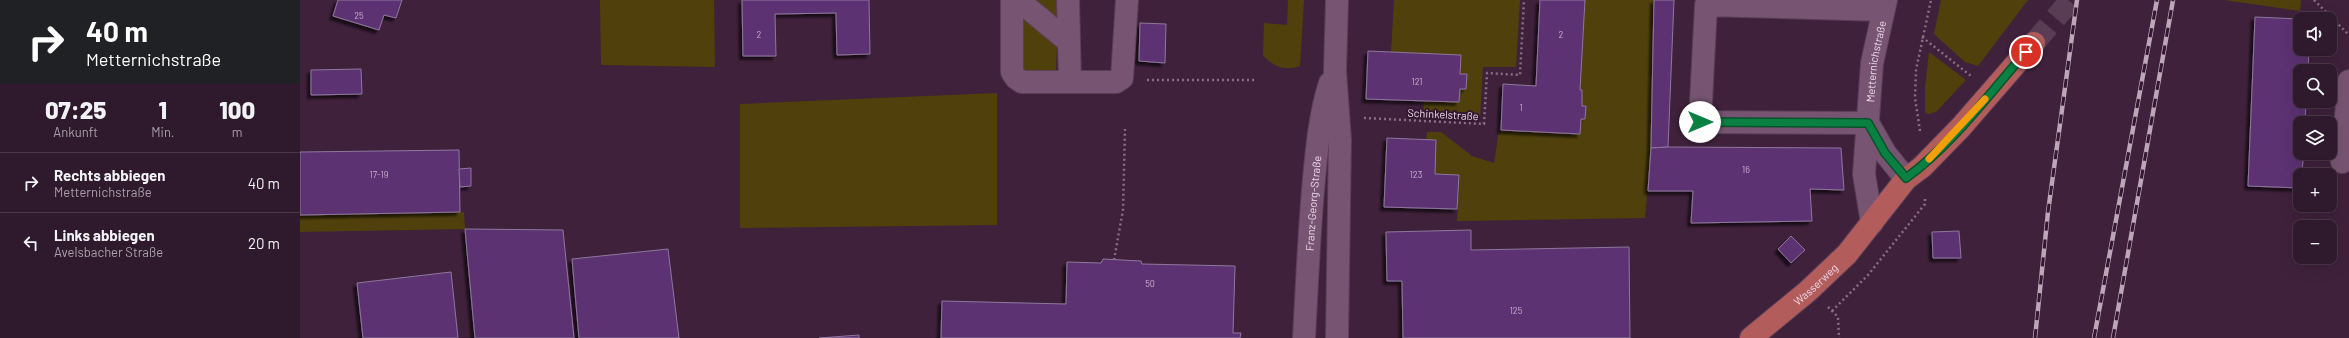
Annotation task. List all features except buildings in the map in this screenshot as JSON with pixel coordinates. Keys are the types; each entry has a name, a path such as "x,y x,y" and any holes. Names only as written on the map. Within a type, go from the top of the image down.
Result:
{"main road":[{"name":"Wasserweg","path":"1752,338 1808,291 1847,254 1872,224 1906,178 1922,167 1961,127 2034,43"}],"street":[{"path":"1012,0 1012,72 1016,78 1022,82 1120,80 1124,72 1127,0"},
{"path":"1018,0 1069,42"},
{"path":"1068,0 1070,82"},
{"name":"Franz-Georg-Straße","path":"1337,338 1340,140 1335,71 1338,0"},
{"path":"1885,5 1706,5 1700,122 1868,123 1885,153 1906,178"},
{"name":"Metternichstraße","path":"1872,224 1864,174 1872,63 1885,5"},
{"name":"Franz-Georg-Straße","path":"1304,338 1308,241 1318,141 1324,101 1335,71"},
{"path":"2342,162 2349,80"}],"path":[{"name":"Schinkelstraße","path":"1339,117 1484,124 1487,74 1520,75 1524,0"},
{"path":"1919,116 1916,113 1915,98 1916,70 1931,0"},
{"path":"2314,0 2349,35"},
{"path":"1922,37 1974,78"},
{"path":"1120,80 1256,80"},
{"path":"1114,260 1123,210 1125,129"},
{"path":"1839,338 1838,317 1832,311 1868,275 1925,204"}],"shaded area":[{"path":"600,0 714,0 715,67 601,65"},
{"path":"1030,0 1057,0 1057,21"},
{"path":"1288,0 1304,0 1300,66 1284,68 1275,65 1263,55 1264,23 1287,25"},
{"path":"1394,0 1520,0 1516,67 1483,67 1480,117 1423,114 1424,101 1459,102 1460,89 1466,89 1467,74 1460,74 1461,55 1391,52"},
{"path":"1585,0 1654,0 1651,148 1645,218 1457,221 1459,175 1435,174 1426,140 1427,132 1441,132 1472,156 1494,163 1499,130 1580,134 1581,119 1585,119 1586,106 1582,106 1582,90 1580,90"},
{"path":"1941,0 2028,0 1978,66 1965,62 1934,34"},
{"path":"2224,0 2301,0 2300,11"},
{"path":"1019,13 1057,45 1056,72 1021,73"},
{"path":"1929,52 1966,80 1936,112 1928,114 1925,112 1925,88"},
{"path":"997,93 997,225 740,228 740,104"},
{"path":"464,212 465,229 300,232 300,215"}],"tunnel":[{"path":"2034,43 2071,0"}],"railway":[{"path":"2035,338 2048,212 2077,0"},
{"path":"2094,338 2157,0"},
{"path":"2113,338 2173,0"}],"slow traffic":[{"path":"1929,159 1961,127 1985,99"}],"route":[{"path":"1700,122 1868,123 1885,153 1895,167 1906,178 1922,167 1961,127 2026,52"}]}
